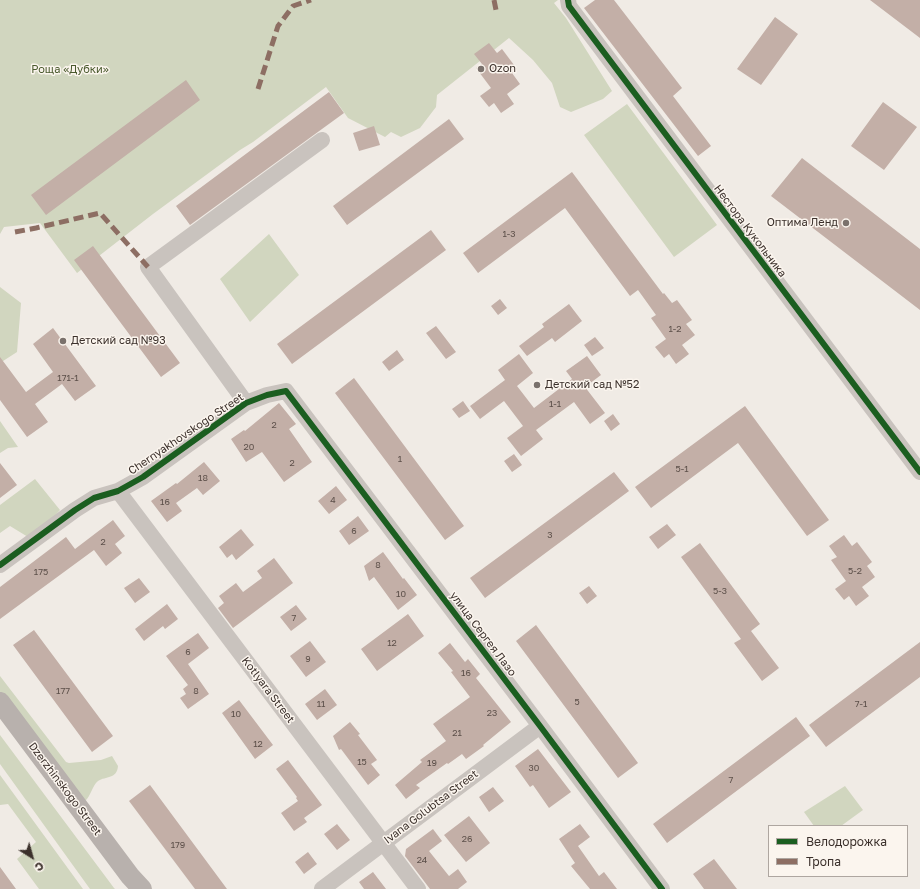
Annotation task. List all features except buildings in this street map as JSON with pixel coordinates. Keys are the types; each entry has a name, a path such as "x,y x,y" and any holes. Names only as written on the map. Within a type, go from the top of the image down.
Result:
{"main road":[{"name":"Dzerzhinskogo Street","path":"0,702 136,885"}],"street":[{"name":"Нестора Кукольника","path":"568,0 569,6 920,472"},
{"path":"246,404 148,267 322,140"},
{"name":"Chernyakhovskogo Street","path":"0,565 75,510 94,498 118,491 143,477 246,404 267,394 286,392"},
{"name":"улица Сергея Лазо","path":"286,392 662,889"},
{"name":"Kotlyara Street","path":"118,491 418,889"},
{"name":"Ivana Golubtsa Street","path":"322,889 540,726"}],"green space":[{"name":"Роща «Дубки»","path":"0,0 558,0 554,3 566,18 612,91 603,99 571,112 560,107 552,83 533,60 509,38 437,95 436,107 420,128 401,137 391,132 385,137 348,118 326,87 153,214 77,273 40,223 4,227 0,234"},
{"path":"627,104 717,225 674,257 584,135"},
{"path":"269,234 299,275 250,322 220,279"},
{"path":"0,287 21,303 17,352 0,363"},
{"path":"0,421 18,447 8,448 0,453"},
{"path":"35,479 60,510 52,519 28,537 10,526 0,533 0,505"},
{"path":"0,676 66,762 101,760 112,756 118,766 116,773 98,781 85,801 0,693"},
{"path":"0,735 115,889 90,889 0,764"},
{"path":"0,775 83,889 39,889 17,859 36,842 8,804 0,805"},
{"path":"845,786 863,810 842,825 813,825 804,812"}],"marked path":[{"path":"258,89 278,26 293,6 311,0"},
{"path":"494,0 496,10"},
{"path":"15,232 100,213 148,267"}],"cycle path":[{"path":"568,0 569,6 920,472"},
{"path":"0,565 75,510 94,498 118,491 143,477 246,403 267,395 286,391 662,889"}],"place":[{"name":"Ozon","path":"481,69"},
{"name":"Оптима Ленд","path":"846,223"},
{"name":"Детский сад №93","path":"63,341"},
{"name":"Детский сад №52","path":"537,385"}]}
